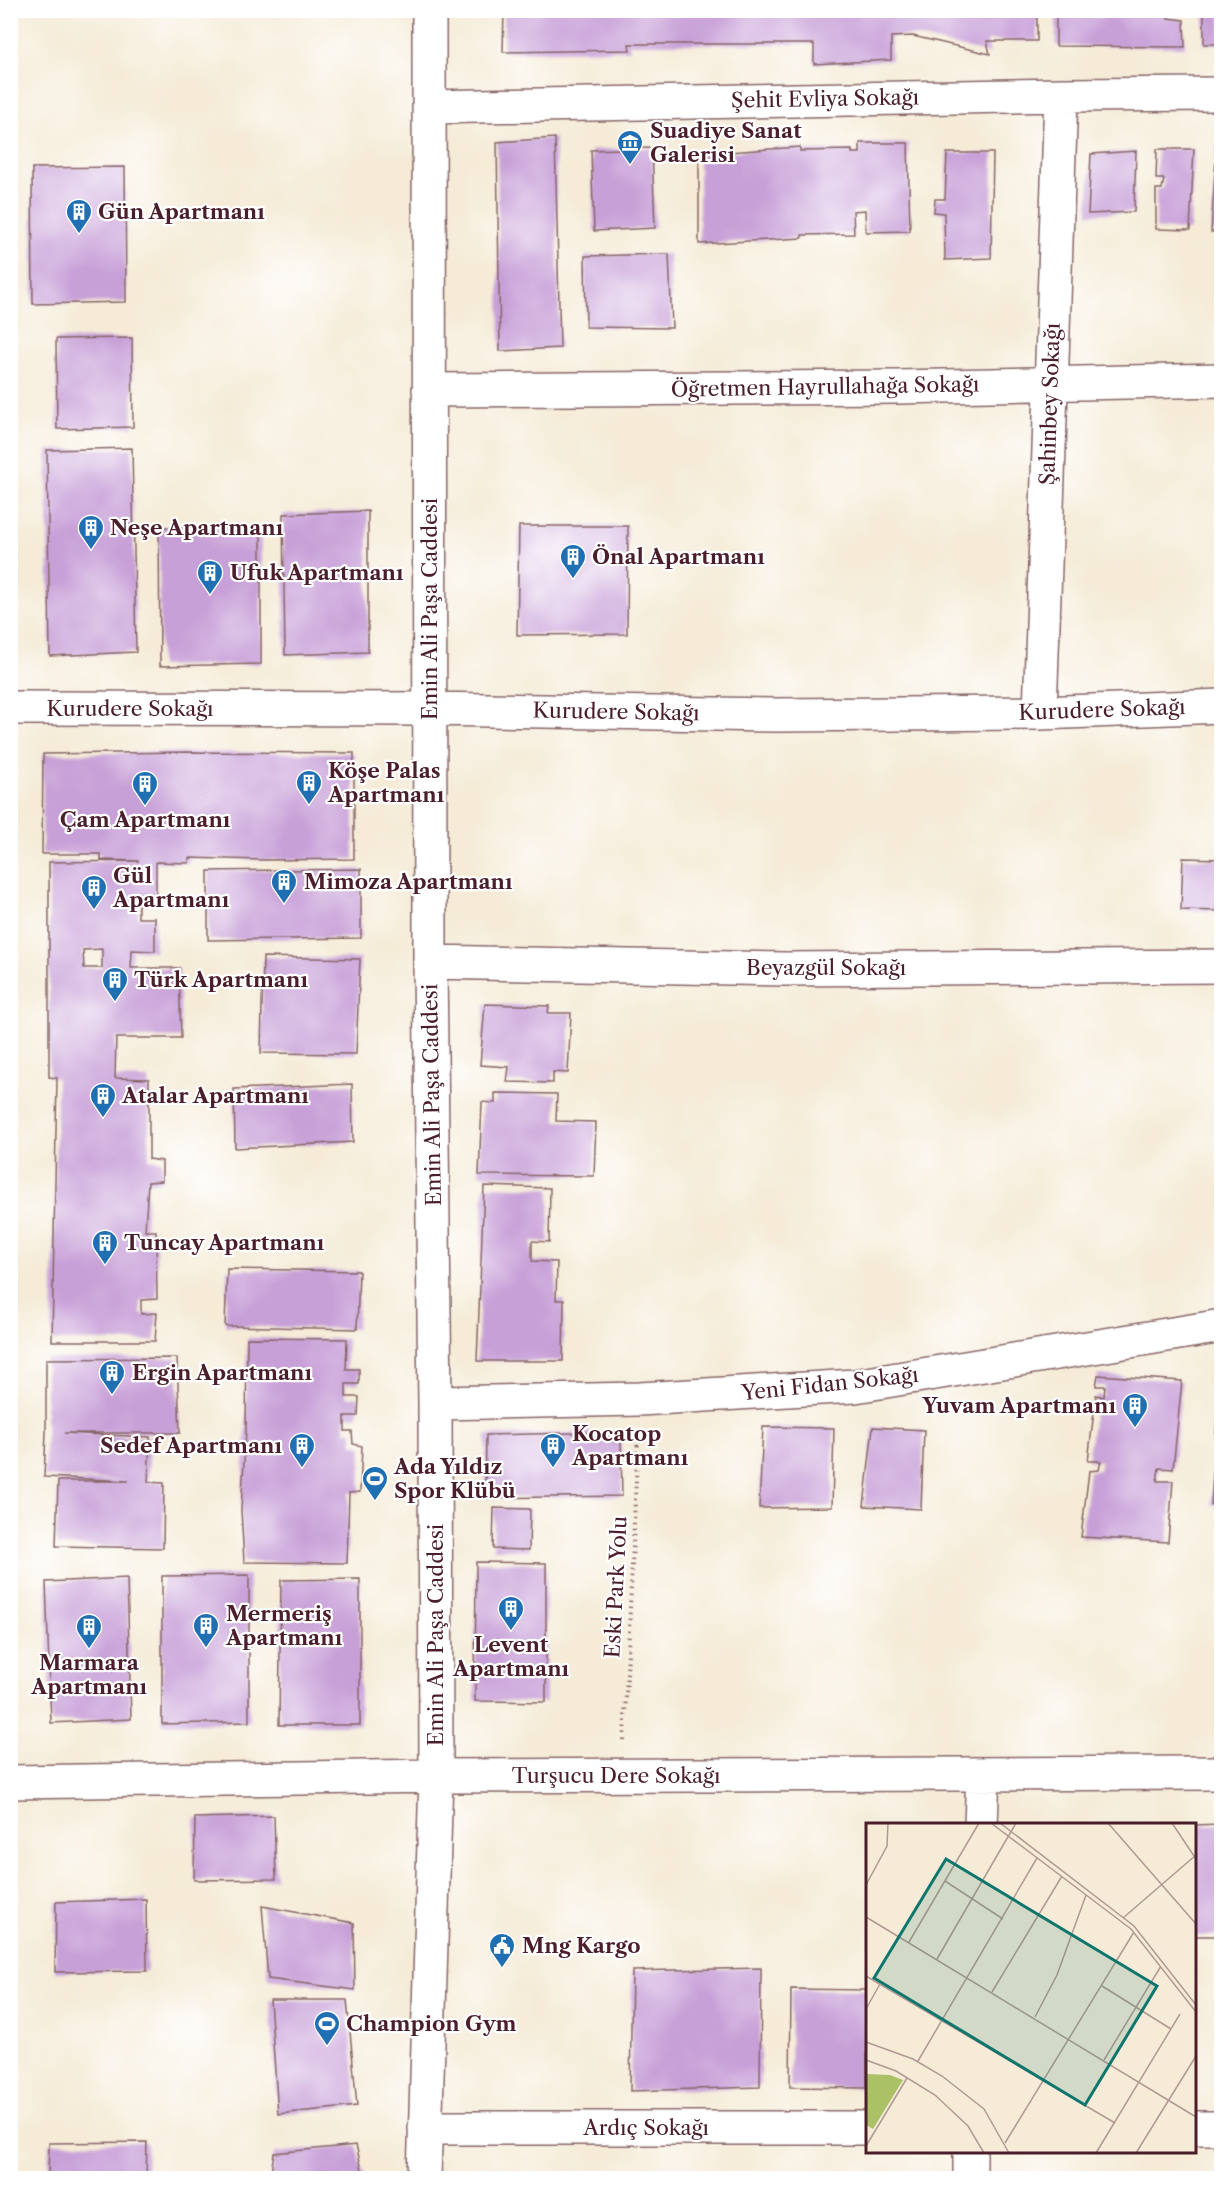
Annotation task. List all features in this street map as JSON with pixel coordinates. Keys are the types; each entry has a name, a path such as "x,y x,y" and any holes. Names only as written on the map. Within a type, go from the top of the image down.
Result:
{"street":[{"name":"Emin Ali Paşa Caddesi","path":"424,2178 436,1776 430,962 429,10"},
{"name":"Şehit Evliya Sokağı","path":"429,107 1221,94"},
{"name":"Şahinbey Sokağı","path":"1040,713 1061,95"},
{"name":"Öğretmen Hayrullahağa Sokağı","path":"429,390 887,388 1221,380"},
{"name":"Kurudere Sokağı","path":"10,708 430,709 776,715 1040,713 1221,706"},
{"name":"Beyazgül Sokağı","path":"430,962 786,969 1221,966"},
{"name":"Yeni Fidan Sokağı","path":"435,1403 640,1399 855,1386 1221,1326"},
{"name":"Turşucu Dere Sokağı","path":"10,1782 436,1776 1221,1773"},
{"path":"981,1823 983,1774"},
{"name":"Ardıç Sokağı","path":"424,2128 866,2128"},
{"path":"1196,2128 1221,2128"},
{"path":"970,2153 970,2178"}],"path":[{"name":"Eski Park Yolu","path":"622,1776 640,1399"}],"building":[{"path":"504,10 912,10 912,14 931,14 931,10 1037,10 1037,41 987,41 990,54 913,36 891,37 891,60 814,64 814,44 629,44 630,50 503,52"},
{"path":"1056,10 1091,10 1090,17 1111,17 1111,10 1168,10 1168,18 1184,20 1185,47 1056,46"},
{"path":"1204,10 1221,10 1221,44 1204,44"},
{"path":"555,138 560,348 500,351 497,142"},
{"path":"1221,142 1221,232 1211,232 1217,143"},
{"path":"860,143 908,143 910,231 866,232 865,210 853,211 854,234 802,235 802,238 699,244 699,154 800,147 800,151 852,150 852,153 860,153"},
{"path":"652,148 655,228 594,231 591,150"},
{"path":"1157,149 1194,149 1190,230 1156,229 1156,189 1162,189 1164,179 1156,179"},
{"path":"1136,151 1134,212 1088,214 1091,154"},
{"path":"947,153 993,153 991,258 945,260 944,213 934,212 935,199 945,199"},
{"name":"Gün Apartmanı","path":"125,167 126,302 33,304 32,168"},
{"path":"669,254 672,328 586,327 585,256"},
{"path":"132,338 133,427 57,429 56,339"},
{"name":"Neşe Apartmanı","path":"132,448 136,652 50,656 47,450"},
{"path":"368,511 368,652 285,655 283,514"},
{"name":"Önal Apartmanı","path":"519,526 628,526 627,634 517,635"},
{"name":"Ufuk Apartmanı","path":"159,527 261,529 261,664 160,666"},
{"path":"354,753 354,859 189,858 189,863 156,862 156,904 138,904 138,918 155,918 155,951 132,950 131,968 179,968 181,1038 116,1038 115,1078 149,1079 149,1159 162,1161 162,1181 148,1182 145,1231 156,1231 157,1299 141,1300 141,1314 157,1313 155,1341 52,1341 57,1078 49,1077 49,862 139,861 101,860 101,854 42,854 43,754","holes":["102,949 102,968 84,968 83,950"]},
{"path":"1183,858 1221,859 1221,911 1181,910"},
{"name":"Mimoza Apartmanı","path":"361,869 361,938 208,940 208,871"},
{"path":"263,957 360,959 356,1054 261,1053"},
{"path":"485,1004 549,1006 548,1013 571,1013 568,1073 553,1072 553,1083 507,1082 509,1067 480,1065"},
{"path":"352,1084 353,1142 235,1148 234,1089"},
{"path":"495,1093 557,1094 556,1121 596,1122 594,1176 479,1175 482,1102 495,1103"},
{"path":"484,1186 550,1188 549,1242 532,1241 532,1261 557,1262 556,1300 564,1300 563,1361 477,1361"},
{"path":"227,1269 359,1271 357,1329 225,1326"},
{"path":"247,1338 347,1339 346,1369 359,1369 359,1384 346,1384 346,1397 359,1397 358,1416 345,1416 345,1431 352,1431 353,1444 362,1446 360,1492 349,1493 347,1563 244,1562 241,1510 246,1430"},
{"path":"177,1358 180,1433 64,1433 150,1437 148,1482 164,1483 163,1548 56,1546 58,1481 129,1481 44,1477 46,1359"},
{"path":"1220,1370 1221,1505 1211,1505"},
{"name":"Yuvam Apartmanı","path":"1098,1375 1182,1381 1173,1469 1159,1468 1157,1481 1173,1481 1168,1542 1081,1537 1089,1471 1099,1470 1101,1461 1088,1461 1096,1395 1104,1397 1105,1386 1096,1386"},
{"path":"763,1427 834,1428 832,1507 759,1508"},
{"path":"873,1427 924,1430 921,1509 864,1506"},
{"name":"Kocatop Apartmanı","path":"610,1432 610,1441 621,1442 622,1496 485,1498 486,1435"},
{"path":"494,1508 530,1509 529,1550 493,1549"},
{"name":"Levent Apartmanı","path":"476,1562 546,1563 546,1702 475,1701"},
{"name":"Mermeriş Apartmanı","path":"249,1575 249,1722 162,1724 162,1576"},
{"name":"Marmara Apartmanı","path":"127,1578 131,1719 51,1723 46,1582"},
{"path":"360,1579 360,1725 279,1725 281,1580"},
{"path":"274,1816 276,1879 194,1880 195,1818"},
{"path":"1221,1824 1221,1936 1196,1936 1196,1825"},
{"path":"146,1899 147,1971 55,1972 56,1902"},
{"path":"262,1906 354,1923 355,1990 268,1979"},
{"path":"761,1968 760,2087 630,2091 632,1971"},
{"path":"791,1989 866,1990 866,2088 790,2087"},
{"path":"270,2000 347,2000 357,2106 278,2114"},
{"path":"147,2142 146,2178 48,2178 49,2143"},
{"path":"356,2145 364,2178 270,2178 274,2153"}],"place":[{"name":"Suadiye Sanat Galerisi","path":"630,166"},
{"name":"Gün Apartmanı","path":"79,235"},
{"name":"Neşe Apartmanı","path":"91,551"},
{"name":"Önal Apartmanı","path":"573,580"},
{"name":"Ufuk Apartmanı","path":"210,596"},
{"name":"Köşe Palas Apartmanı","path":"309,806"},
{"name":"Çam Apartmanı","path":"145,807"},
{"name":"Mimoza Apartmanı","path":"284,905"},
{"name":"Gül Apartmanı","path":"94,911"},
{"name":"Türk Apartmanı","path":"115,1003"},
{"name":"Atalar Apartmanı","path":"103,1119"},
{"name":"Tuncay Apartmanı","path":"105,1266"},
{"name":"Ergin Apartmanı","path":"112,1396"},
{"name":"Yuvam Apartmanı","path":"1135,1429"},
{"name":"Sedef Apartmanı","path":"302,1469"},
{"name":"Kocatop Apartmanı","path":"553,1469"},
{"name":"Ada Yıldız Spor Klübü","path":"375,1502"},
{"name":"Levent Apartmanı","path":"511,1632"},
{"name":"Mermeriş Apartmanı","path":"206,1649"},
{"name":"Marmara Apartmanı","path":"89,1650"},
{"name":"Mng Kargo","path":"502,1969"},
{"name":"Champion Gym","path":"327,2047"}]}
